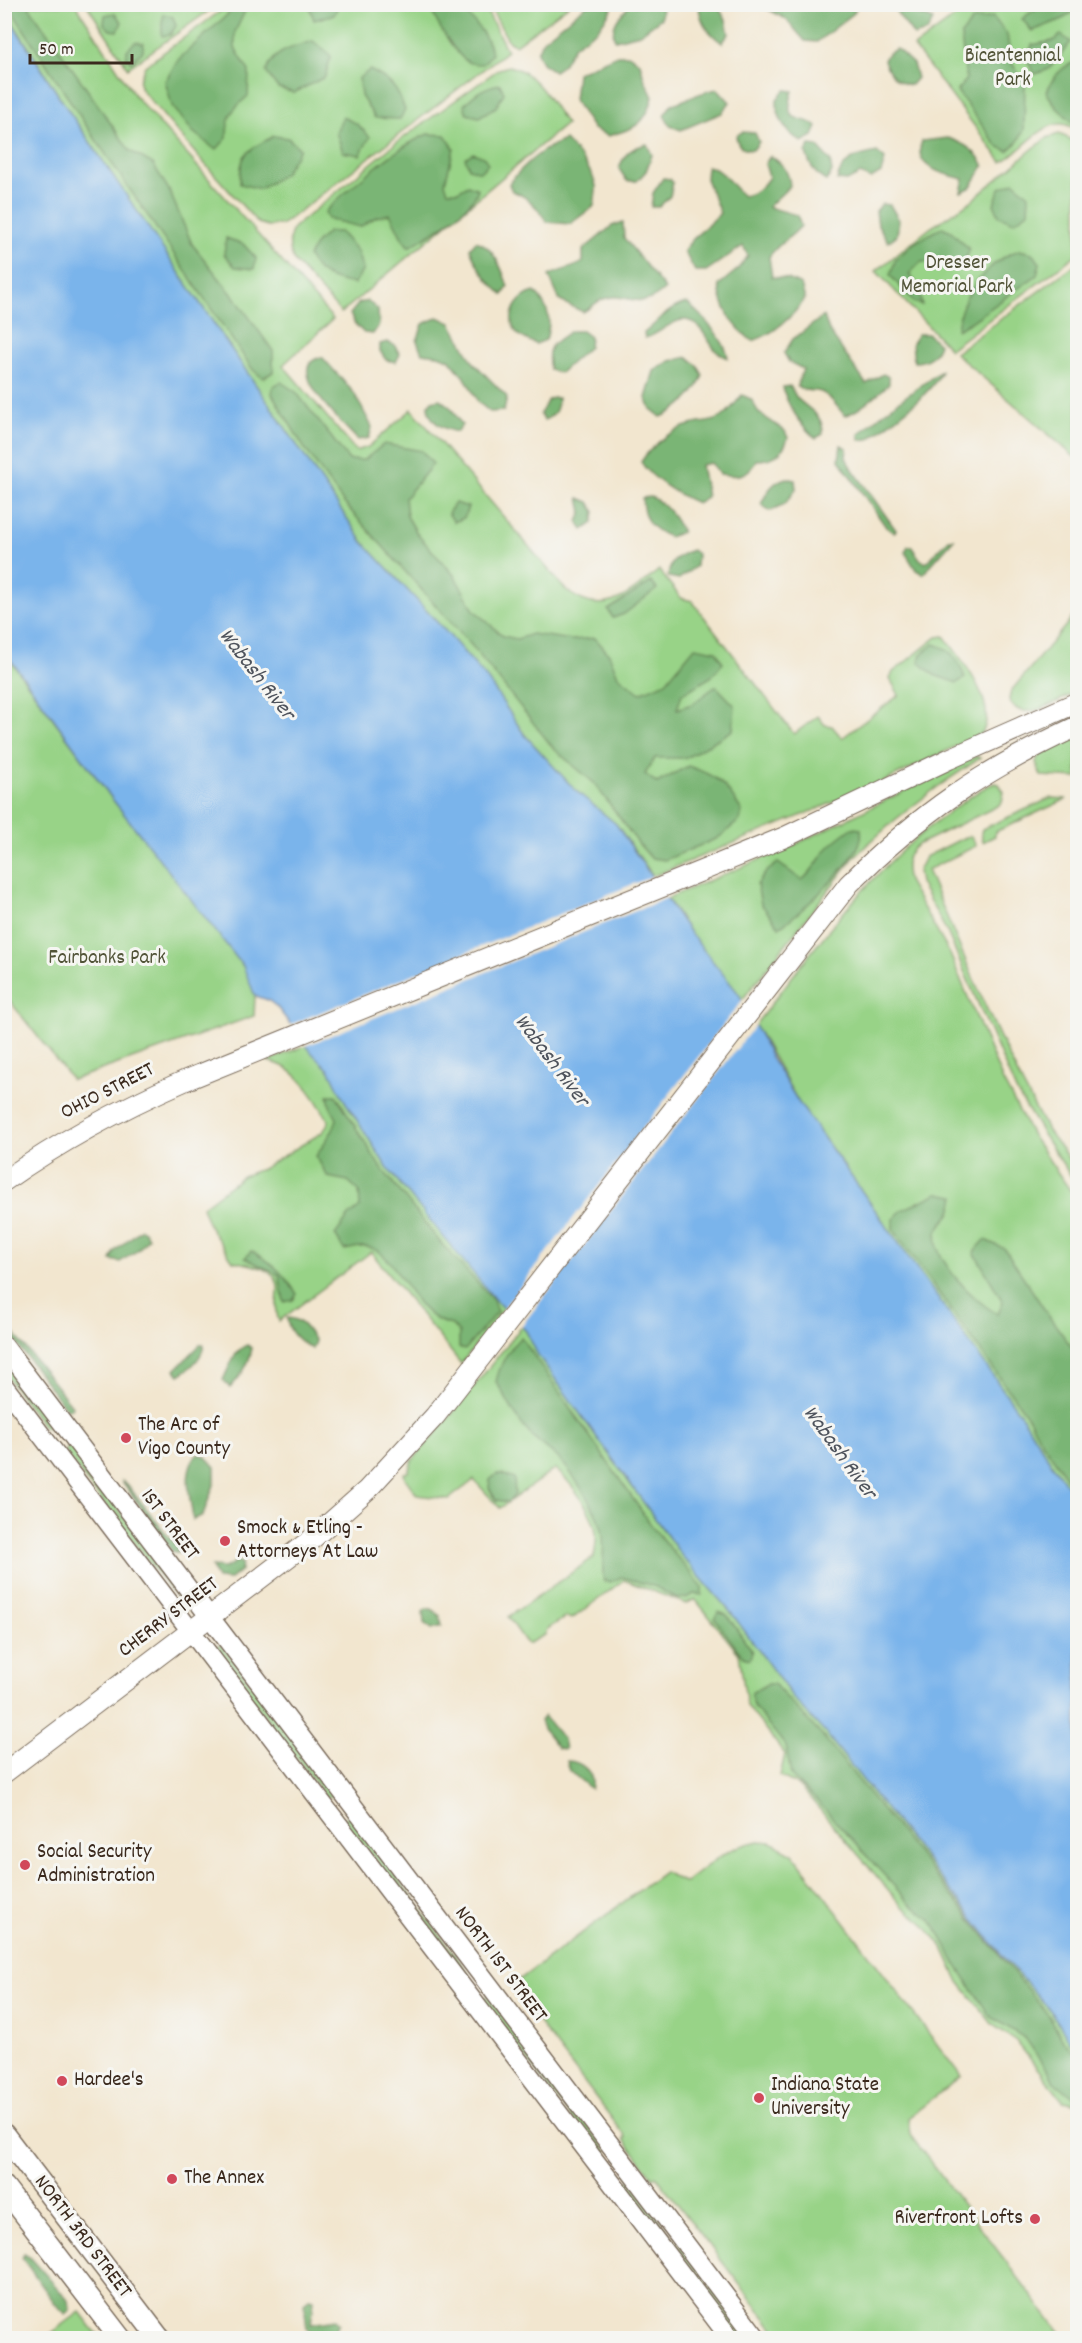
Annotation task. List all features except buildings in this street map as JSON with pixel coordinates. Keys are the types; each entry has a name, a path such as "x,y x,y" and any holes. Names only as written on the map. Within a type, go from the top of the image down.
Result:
{"highway":[{"name":"NORTH 3RD STREET","path":"4,2135 159,2338"},
{"name":"NORTH 3RD STREET","path":"4,2187 120,2338"}],"main road":[{"name":"OHIO STREET","path":"4,1181 86,1128 124,1107 785,837 949,759 1077,702"},
{"name":"CHERRY STREET","path":"4,1773 312,1539 384,1472 435,1416 829,907 887,847 942,803 1017,755 1077,726"},
{"name":"1ST STREET","path":"4,1346 209,1617"},
{"path":"4,1386 191,1631"},
{"name":"NORTH 1ST STREET","path":"209,1617 757,2338"},
{"name":"NORTH 1ST STREET","path":"191,1631 730,2338"}],"green space":[{"path":"239,4 248,5 235,32 235,48 249,71 248,96 231,114 227,138 216,150 193,132 172,106 165,81 179,59"},
{"path":"309,4 338,5 335,14 314,20"},
{"path":"702,4 717,5 726,20 729,34 722,43 703,23 699,6"},
{"path":"1042,4 1073,5 1076,9 1063,19 1032,31 1022,19"},
{"path":"5,5 76,5 135,96 333,319 283,365 356,451 368,447 412,409 565,589 578,598 591,603 603,604 625,595 659,570 681,598 692,601 794,734 818,716 825,725 832,726 842,738 899,695 890,679 893,672 937,637 944,636 960,657 983,697 986,723 981,734 881,783 653,876 616,824 576,791 524,734 488,680 363,542 64,104 5,10"},
{"path":"8,5 28,5 130,151 153,164 169,190 192,244 239,303 273,351 273,372 263,378 253,370 85,124"},
{"path":"87,5 217,5 128,68"},
{"path":"229,5 484,5 507,51 283,224 268,226 258,223 140,88 139,81 145,66"},
{"path":"431,5 457,5 474,21 487,40 492,54 483,64 469,63 463,58 440,27"},
{"path":"489,5 569,5 515,45 509,42"},
{"path":"587,5 611,5 612,9 598,29 574,46 563,65 554,71 542,63 537,52 543,40"},
{"path":"630,5 662,5 661,18 640,34 615,40 615,25"},
{"path":"760,5 857,5 854,13 817,42 805,41 786,19"},
{"path":"895,5 911,5 911,11 933,20 927,32 914,36 897,13"},
{"name":"Bicentennial Park","path":"972,5 1077,5 1077,131 1067,125 1057,124 1048,127 1002,162 914,47"},
{"path":"114,13 122,22 118,31 110,30 104,24 105,15"},
{"path":"164,14 173,17 176,26 170,35 162,36 162,22"},
{"path":"993,17 1007,34 1011,62 1025,83 1024,130 1017,143 1008,151 997,146 957,91 966,79 961,35 973,20"},
{"path":"1061,35 1071,42 1049,69 1035,74 1027,60 1032,45 1053,41"},
{"path":"313,41 331,56 325,77 294,93 278,88 266,72 274,58 285,50"},
{"path":"135,42 143,43 143,51 132,62 126,59 127,50"},
{"path":"897,49 913,64 917,78 911,85 894,77 884,60 888,53"},
{"path":"617,55 630,55 640,63 653,97 650,107 638,124 608,136 593,129 574,100 577,73"},
{"path":"1078,62 1077,126 1056,107 1047,93 1058,73 1072,63"},
{"path":"509,66 519,69 535,81 566,124 341,313 294,261 290,245 293,228 396,143 499,69"},
{"path":"370,70 388,81 396,90 405,110 400,119 375,118 361,96 359,78"},
{"path":"500,84 504,93 496,107 479,117 467,114 464,105 472,97 484,89"},
{"path":"718,89 730,102 722,113 681,130 670,126 664,115 672,104"},
{"path":"785,90 793,91 790,103 792,115 817,127 813,136 802,142 783,124 778,112 777,99"},
{"path":"343,117 357,124 370,137 360,155 343,152 336,132"},
{"path":"742,132 755,133 759,142 753,150 739,145 736,136"},
{"path":"428,134 445,135 454,148 445,183 448,191 458,191 468,185 478,189 459,214 409,247 390,214 376,217 360,227 328,219 325,212 347,191 402,148"},
{"name":"Dresser Memorial Park","path":"1059,134 1077,142 1077,254 950,349 876,271 930,228 970,202 1036,146 1047,138"},
{"path":"274,136 288,138 300,149 284,174 260,189 240,184 241,165 246,154"},
{"path":"948,138 969,148 984,166 970,188 961,192 964,179 932,169 921,158 922,141"},
{"path":"565,140 588,167 596,188 594,206 570,224 547,222 532,203 512,191 509,184 534,158"},
{"path":"647,144 652,155 646,171 637,181 627,181 619,169 623,159 632,149"},
{"path":"810,145 817,146 830,160 832,172 826,181 813,169 809,161 806,152"},
{"path":"877,152 885,159 881,173 871,179 860,174 847,181 837,180 843,167 851,160"},
{"path":"473,153 484,157 488,164 480,172 469,168 465,158"},
{"path":"770,156 784,168 790,186 768,207 797,215 801,226 769,257 772,277 788,279 801,285 805,299 782,324 752,341 729,316 722,302 719,285 737,270 748,256 743,246 706,271 695,271 684,251 720,213 706,179 707,166 723,174 743,196 758,190 769,177 765,164"},
{"path":"663,178 670,179 673,183 670,196 659,207 651,207 653,193"},
{"path":"1014,182 1029,195 1028,212 1014,222 999,216 994,204 1000,188"},
{"path":"882,204 890,205 899,220 897,235 888,242 878,225 876,211"},
{"path":"623,222 624,238 665,289 649,300 622,297 603,299 583,312 560,301 549,276 583,262 583,250 612,226"},
{"path":"942,227 951,231 970,250 961,267 943,262 921,262 909,274 918,285 922,305 914,302 890,275 896,259 914,243"},
{"path":"328,232 340,232 357,251 363,270 354,284 339,281 321,273 308,256 317,242"},
{"path":"226,238 243,244 256,258 254,269 235,267 224,254"},
{"path":"476,241 488,248 500,267 508,287 503,295 479,268 470,248"},
{"path":"1019,250 1032,253 1040,263 1037,275 957,330 963,304 977,281 996,263"},
{"name":"Dresser Memorial Park","path":"1077,263 1077,459 955,353"},
{"path":"535,292 546,309 549,320 546,340 536,344 519,335 512,323 517,303 528,294"},
{"path":"368,301 378,310 379,325 373,334 364,333 355,324 350,314 359,303"},
{"path":"687,303 718,336 728,358 716,351 701,329 691,321 678,321 645,338 644,333 664,315 675,307"},
{"path":"824,316 829,331 866,384 883,374 889,377 889,384 863,406 845,416 825,394 797,387 803,369 789,362 784,353 793,339"},
{"path":"438,317 451,323 473,362 507,397 504,411 490,412 478,402 467,381 449,359 422,353 417,341 423,324"},
{"path":"571,331 582,331 590,337 589,347 560,373 550,370 549,350"},
{"path":"918,334 928,334 939,344 930,358 914,362 912,343"},
{"path":"387,342 394,345 400,354 396,362 386,360 380,351 380,344"},
{"path":"322,357 354,393 372,427 369,438 358,440 319,397 311,384 308,372 311,363"},
{"path":"688,357 703,375 700,382 686,400 661,417 651,409 646,398 654,371 670,361"},
{"path":"941,371 937,380 910,408 869,439 860,440 859,434 887,410"},
{"path":"281,382 296,392 349,460 364,460 384,444 422,451 433,464 405,498 407,516 418,535 454,575 474,610 503,636 517,639 532,634 572,640 595,638 609,654 618,676 640,693 666,682 695,647 716,651 723,663 711,677 682,694 677,709 692,704 716,686 735,706 733,730 686,758 655,758 645,774 657,783 688,766 707,774 720,782 730,794 742,811 740,820 718,838 665,860 651,858 594,783 554,749 472,646 343,502 303,446 272,394 273,386"},
{"path":"790,386 795,396 818,417 823,434 816,438 795,415 784,393 783,387"},
{"path":"742,395 751,399 759,413 785,431 788,438 780,452 767,459 756,460 750,470 741,475 720,474 711,463 701,465 707,497 697,503 666,486 645,468 641,462 662,439 683,427 722,417"},
{"path":"558,398 556,409 544,420 540,414 548,400"},
{"path":"440,399 451,408 462,425 457,432 442,427 431,416 428,406 432,401"},
{"path":"841,445 847,448 846,457 849,464 896,530 894,533 886,527 839,460"},
{"path":"788,478 795,480 796,489 785,504 770,511 761,504 774,484"},
{"path":"651,497 666,507 682,532 669,537 652,527 646,518 642,498"},
{"path":"579,498 589,502 595,512 593,523 583,530 578,522 582,512"},
{"path":"455,503 468,507 464,518 454,522 448,513"},
{"path":"949,539 954,539 923,574 916,570 905,552 908,546 911,546 920,559 926,563"},
{"path":"692,550 697,554 696,566 679,579 668,577 670,566 675,559"},
{"path":"651,582 657,589 624,614 613,618 608,610"},
{"path":"1077,612 1077,692 1041,709 1022,711 1014,707 1009,699 1011,691"},
{"path":"934,644 946,649 954,656 965,678 957,683 934,675 919,662 921,654"},
{"name":"Fairbanks Park","path":"4,652 113,800 244,966 255,996 254,1016 72,1080 5,995"},
{"path":"1077,735 1077,778 1041,776 1036,762 1039,755"},
{"path":"976,756 980,758 895,820 855,856 742,1000 690,933 667,898 790,847"},
{"path":"995,783 999,784 1004,792 1002,802 998,806 917,845 906,861 906,870 908,881 950,954 1003,1081 1033,1137 1077,1200 1077,1499 1021,1415 799,1103 755,1025 847,908 872,880 926,830 985,787"},
{"path":"1051,798 1067,799 995,832 995,836 983,842 982,829"},
{"path":"852,828 861,829 861,839 849,861 813,900 779,927 761,904 757,885 766,872 778,863 802,880 829,846"},
{"path":"971,836 976,846 927,870 1012,1064 1045,1126 1070,1161 1077,1185 1016,1091 948,934 920,883 918,871 925,857"},
{"path":"306,1045 330,1071 343,1098 388,1169 504,1308 461,1364 371,1252 279,1321 278,1284 275,1278 256,1266 233,1261 210,1228 202,1207 243,1176 262,1169 323,1132 329,1121 299,1078 284,1067 268,1061"},
{"path":"328,1095 336,1095 379,1165 440,1242 493,1300 497,1312 465,1350 459,1348 459,1333 452,1325 438,1320 426,1311 388,1260 367,1247 344,1250 335,1235 349,1216 360,1207 359,1191 348,1181 328,1177 316,1156 333,1130 337,1119 330,1106"},
{"path":"938,1193 955,1196 951,1212 938,1230 937,1244 941,1255 957,1280 979,1301 998,1314 1003,1302 974,1252 985,1240 1005,1249 1048,1315 1077,1354 1077,1493 1040,1439 1028,1417 893,1229 893,1219 902,1210"},
{"path":"141,1229 148,1238 138,1250 120,1262 111,1260 115,1251"},
{"path":"251,1251 265,1259 282,1275 297,1294 293,1300 284,1302 279,1275 245,1258"},
{"path":"287,1318 300,1322 307,1329 315,1341 312,1349 292,1333"},
{"path":"4,1321 72,1406 71,1409 66,1409 5,1328"},
{"path":"522,1326 538,1355 682,1556 733,1615 794,1699 827,1735 1002,1955 1050,2010 1077,2052 1077,2106 1075,2103 1063,2101 1016,2041 993,2025 959,1982 942,1946 922,1922 902,1906 804,1791 798,1785 780,1776 785,1754 747,1706 739,1654 695,1599 686,1604 624,1580 572,1619 566,1617 547,1629 545,1635 527,1644 508,1617 594,1557 596,1545 591,1516 574,1489 555,1469 500,1508 474,1480 449,1499 417,1495 404,1473 408,1472 412,1461"},
{"path":"521,1337 654,1529 702,1587 702,1595 694,1594 677,1599 656,1587 622,1577 610,1582 604,1581 603,1533 593,1508 562,1462 523,1426 496,1382 505,1357"},
{"path":"200,1345 204,1345 198,1359 179,1375 175,1370"},
{"path":"247,1345 252,1348 249,1360 241,1375 230,1388 223,1380 235,1355"},
{"path":"5,1359 53,1423 51,1428 44,1427 5,1374"},
{"path":"69,1446 181,1593 178,1597 64,1452"},
{"path":"198,1454 205,1456 215,1467 215,1482 203,1515 193,1520 188,1476 193,1460"},
{"path":"497,1474 514,1479 515,1494 508,1502 496,1500 489,1488 490,1480"},
{"path":"122,1481 175,1545 179,1553 172,1551"},
{"path":"237,1561 242,1563 241,1570 229,1580 217,1579 212,1567 225,1568"},
{"path":"426,1609 432,1609 440,1616 442,1626 432,1629 424,1623 423,1612"},
{"path":"718,1612 727,1615 752,1652 750,1659 743,1657 715,1619"},
{"path":"221,1644 333,1794 332,1796 326,1797 214,1649"},
{"path":"767,1684 774,1684 826,1740 1049,2016 1063,2040 1077,2056 1077,2100 1054,2081 1026,2039 990,2016 953,1960 930,1919 912,1906 819,1803 791,1776 786,1746 754,1707 751,1693"},
{"path":"544,1716 563,1739 565,1749 558,1748 543,1729 540,1721"},
{"path":"567,1761 578,1763 586,1769 591,1778 591,1789 570,1771"},
{"path":"350,1815 470,1975 467,1978 345,1821 345,1817"},
{"name":"Indiana State University","path":"759,1841 771,1842 793,1854 961,2076 908,2118 910,2135 1064,2338 781,2338 656,2176 653,2178 624,2139 626,2137 511,1986 664,1872 685,1883 728,1852"},
{"path":"487,1996 607,2151 600,2156 482,2000"},
{"path":"629,2180 750,2338 738,2338 622,2186"},
{"path":"24,2254 31,2258 68,2300 70,2310 66,2314 57,2306 22,2258"},
{"path":"309,2299 314,2300 311,2324 335,2320 339,2324 333,2333 316,2338 307,2329 304,2303"},
{"path":"80,2312 100,2338 45,2338"}],"water":[{"name":"Wabash River","path":"4,10 64,104 363,542 488,680 524,734 576,791 616,824 690,933 739,994 773,1061 799,1103 1021,1415 1077,1499 1077,2052 1050,2010 1002,1955 827,1735 794,1699 733,1615 682,1556 538,1355 526,1331 496,1301 388,1169 343,1098 330,1071 312,1053 277,1007 268,1000 255,996 243,966 113,800 5,652"}],"pier":[{"path":"655,875 670,897 303,1047 287,1026"},
{"path":"744,998 757,1023 520,1328 502,1310"}],"place":[{"name":"The Arc of Vigo County","path":"126,1438"},
{"name":"Smock & Etling - Attorneys At Law","path":"225,1541"},
{"name":"Social Security Administration","path":"25,1865"},
{"name":"Hardee's","path":"62,2081"},
{"name":"Indiana State University","path":"759,2098"},
{"name":"The Annex","path":"172,2179"},
{"name":"Riverfront Lofts","path":"1035,2219"}]}
